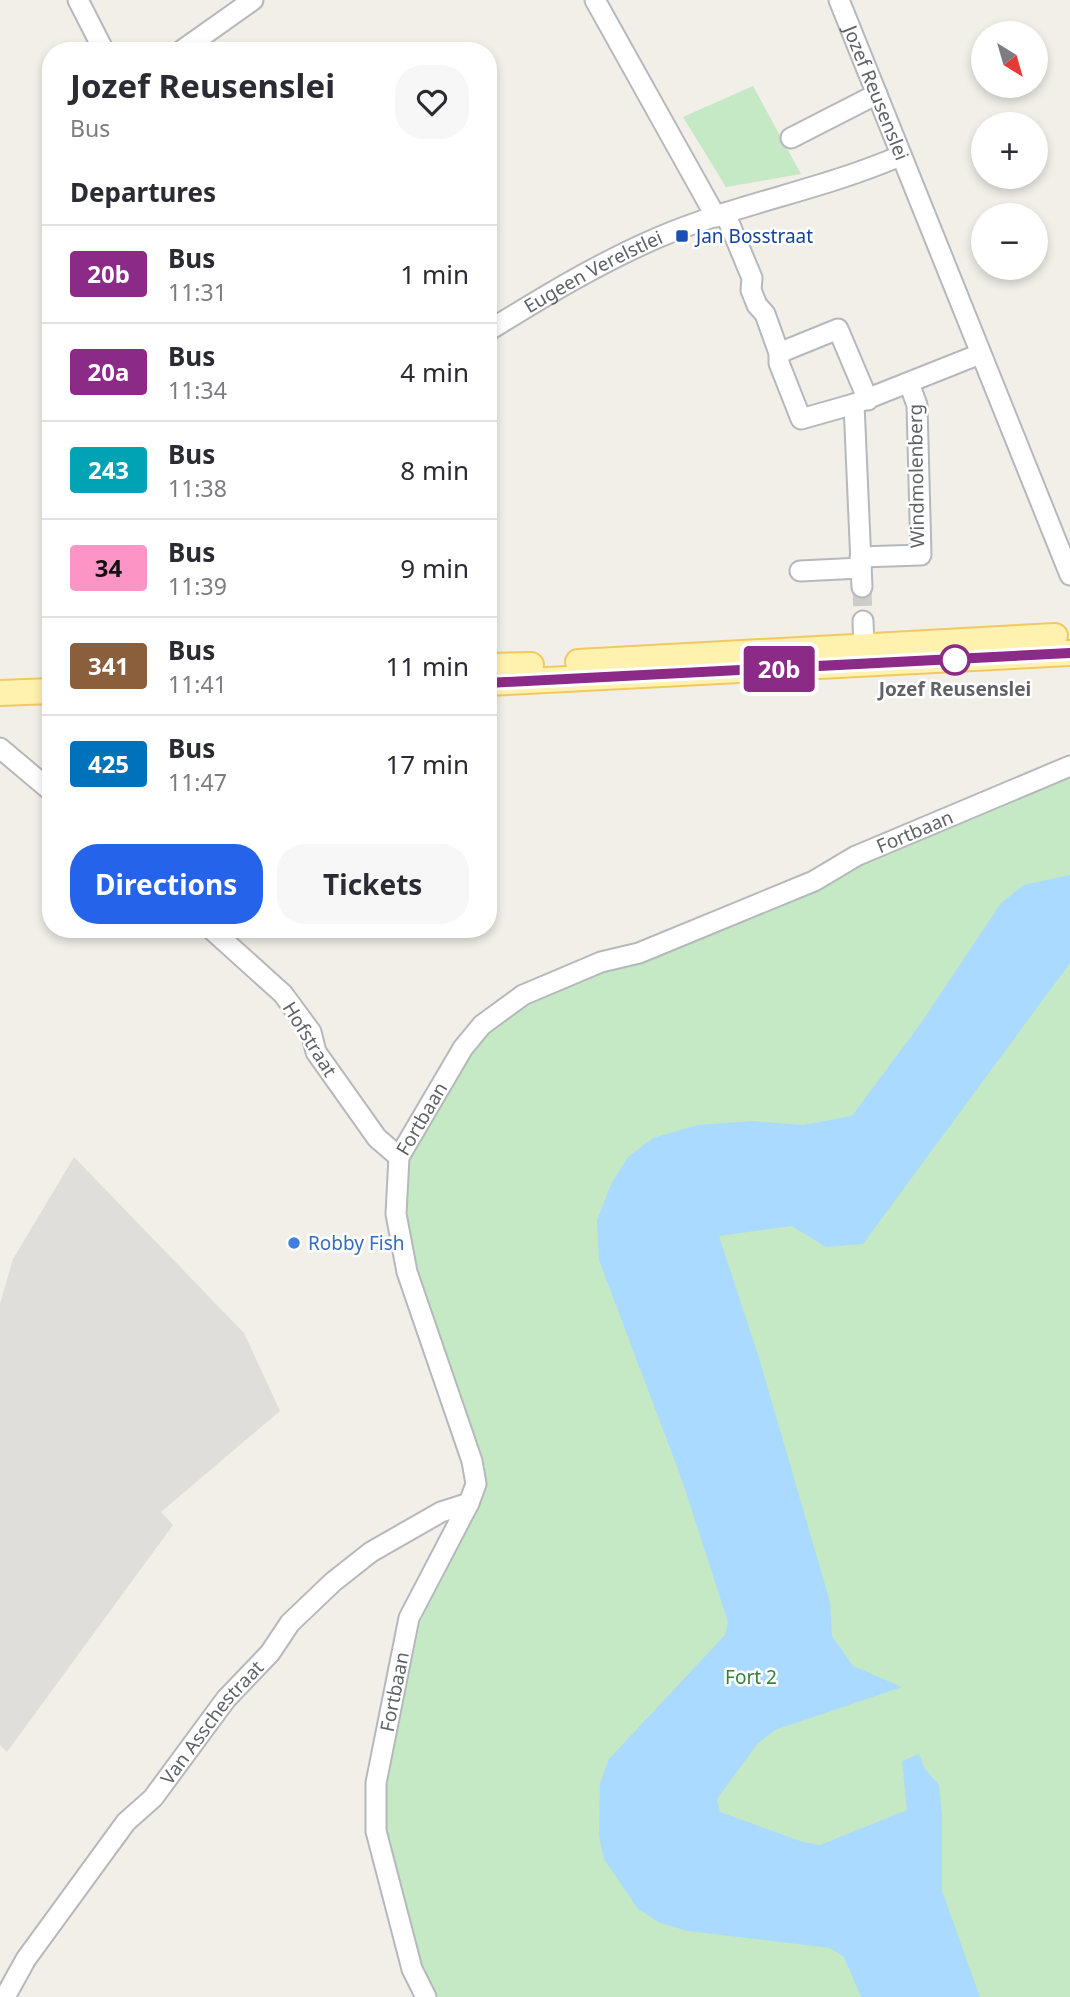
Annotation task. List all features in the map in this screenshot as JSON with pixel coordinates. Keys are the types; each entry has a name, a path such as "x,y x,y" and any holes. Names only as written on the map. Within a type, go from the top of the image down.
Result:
{"main road":[{"path":"497,666 1070,636"},
{"path":"497,683 1070,653"},
{"path":"0,676 42,675"},
{"path":"0,693 42,691"}],"street":[{"path":"78,0 99,42"},
{"path":"194,42 253,0"},
{"path":"595,0 720,215"},
{"name":"Jozef Reusenslei","path":"839,0 1070,575"},
{"path":"791,138 877,94"},
{"name":"Eugeen Verelstlei","path":"497,325 572,278 658,238 720,215 860,173 900,156"},
{"name":"Windmolenberg","path":"720,215 752,278 751,290 757,305 765,314 779,353 779,363 801,419 863,402 980,354"},
{"path":"779,353 838,329 863,402 861,571"},
{"name":"Windmolenberg","path":"800,571 861,571 921,555 918,405 909,383"},
{"path":"863,621 864,646"},
{"path":"0,748 42,783"},
{"name":"Fortbaan","path":"426,1997 412,1969 379,1843 376,1783 410,1618 469,1503 476,1484 472,1461 407,1272 396,1214 399,1157 463,1048 482,1025 523,995 601,962 639,953 802,886 856,856 1070,765"},
{"name":"Hofstraat","path":"222,938 283,994 311,1032 316,1052 369,1127 399,1157"},
{"name":"Van Asschestraat","path":"5,1997 26,1959 126,1822 153,1798 226,1699 271,1653 290,1623 333,1582 371,1552 441,1512 469,1503"}],"shaded area":[{"path":"74,1157 244,1333 280,1411 161,1512 173,1525 7,1752 0,1745 0,1304 13,1259"}],"green space":[{"path":"753,86 801,174 726,187 683,117"},
{"name":"Fort 2","path":"1070,778 1070,1997 438,1997 422,1965 405,1906 387,1829 387,1784 420,1622 479,1507 487,1485 483,1458 417,1269 407,1213 409,1161 472,1054 490,1033 528,1005 604,972 643,963 819,891 861,866"}],"water":[{"path":"1070,875 1070,963 863,1244 826,1247 792,1226 719,1236 759,1358 830,1602 832,1636 853,1666 902,1687 775,1730 758,1743 717,1799 720,1812 803,1842 820,1845 907,1810 902,1761 919,1754 925,1769 939,1785 942,1816 942,1891 980,1997 861,1997 844,1957 830,1948 688,1931 660,1923 638,1909 604,1859 599,1836 600,1783 609,1759 725,1635 728,1622 682,1480 599,1260 597,1221 611,1184 628,1157 653,1138 698,1125 753,1121 803,1125 852,1116 921,1023 1001,903 1024,885"}],"tunnel":[{"path":"862,587 863,621"}],"bus line":[{"name":"20b","path":"497,683 1070,653"}],"place":[{"name":"Jan Bosstraat","path":"682,236"},
{"name":"Jozef Reusenslei","path":"955,660"},
{"name":"Robby Fish","path":"294,1243"}]}
